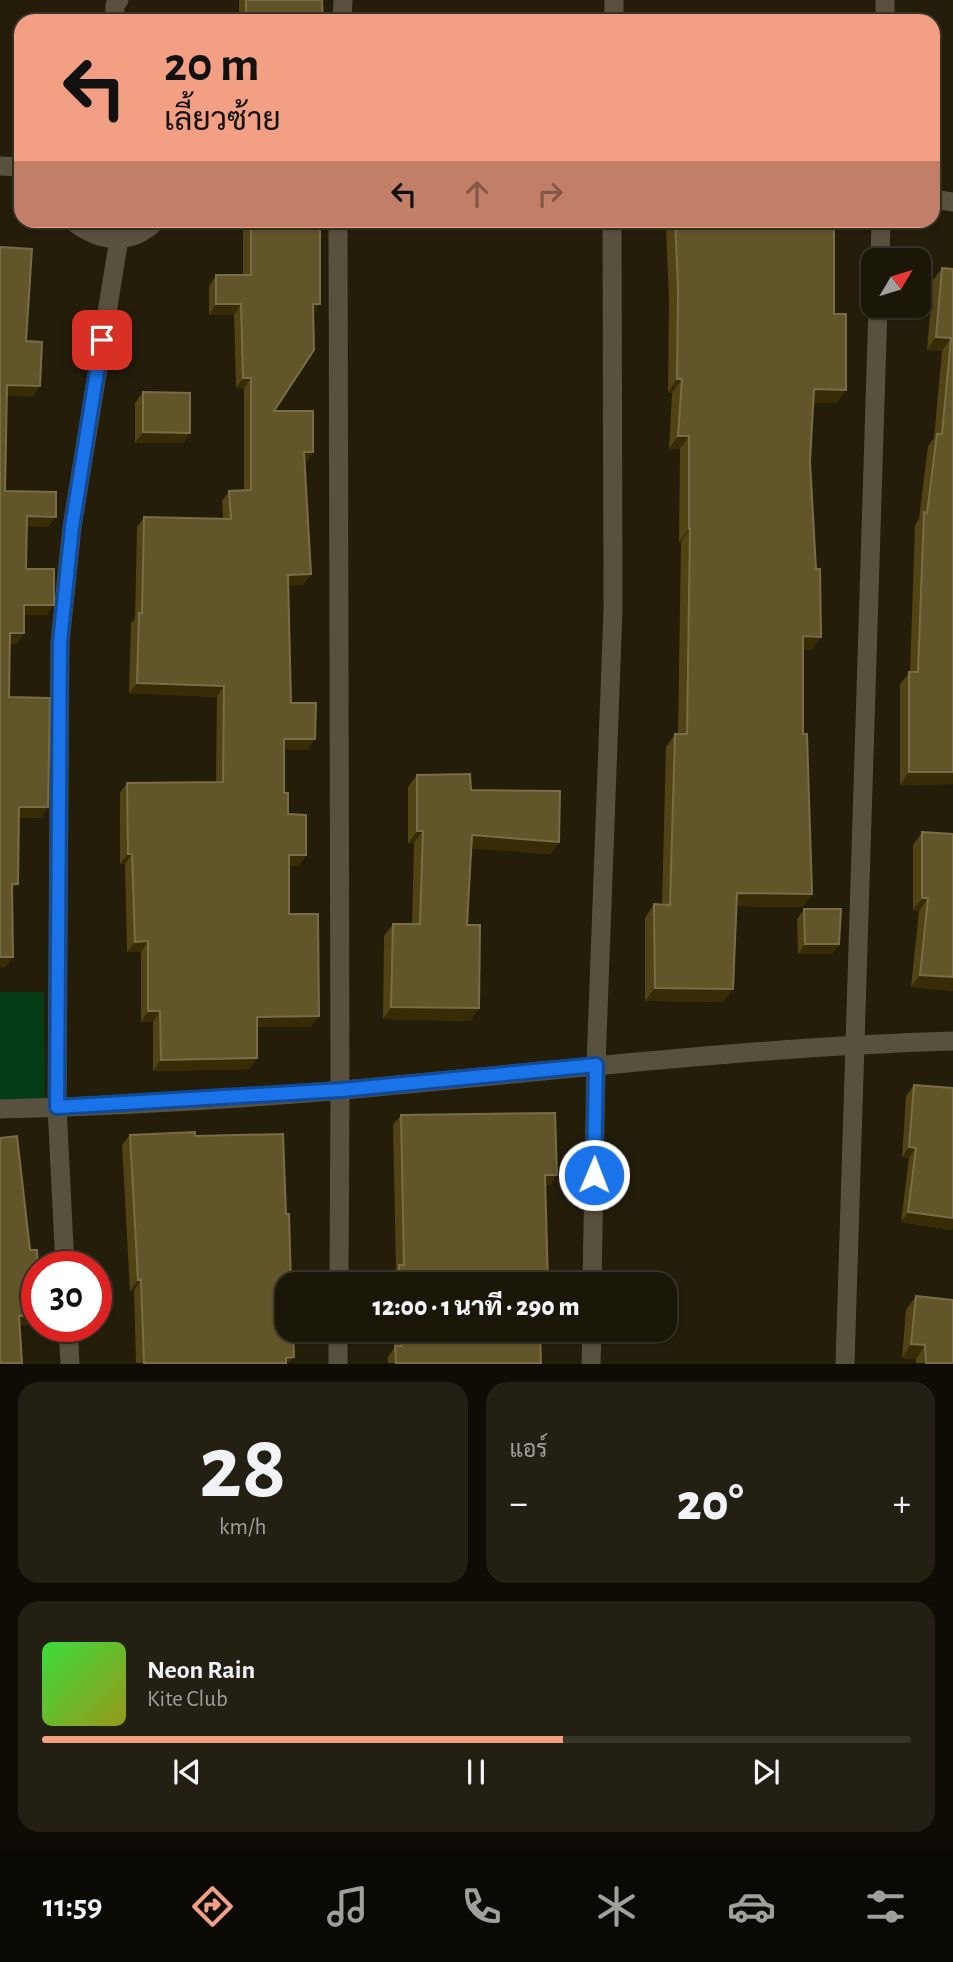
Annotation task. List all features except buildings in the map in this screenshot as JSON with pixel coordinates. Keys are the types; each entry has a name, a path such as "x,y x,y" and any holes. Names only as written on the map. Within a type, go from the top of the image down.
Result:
{"street":[{"path":"80,228 100,238 119,239 135,235 145,228"},
{"path":"338,228 339,1272"},
{"path":"592,1272 596,1065 613,610 611,228"},
{"path":"880,248 881,228"},
{"path":"64,1251 57,1107 60,642 72,527 119,239"},
{"path":"845,1363 878,318"},
{"path":"0,1109 341,1090 596,1065 854,1044 953,1041"},
{"path":"69,1342 70,1363"},
{"path":"338,1342 338,1363"},
{"path":"591,1363 592,1342"}],"green space":[{"path":"0,992 44,992 45,1101 0,1101"}],"route":[{"path":"102,340 72,527 60,642 57,1107 341,1090 596,1065 594,1175"}]}
